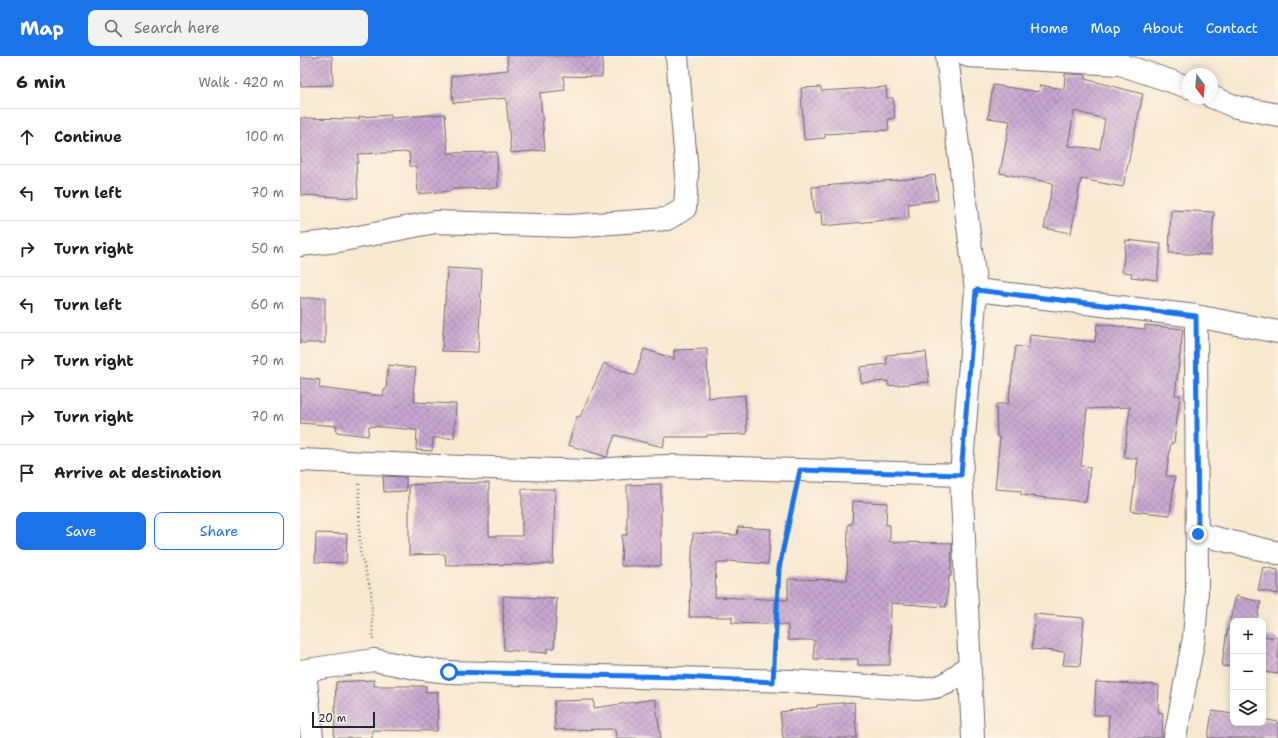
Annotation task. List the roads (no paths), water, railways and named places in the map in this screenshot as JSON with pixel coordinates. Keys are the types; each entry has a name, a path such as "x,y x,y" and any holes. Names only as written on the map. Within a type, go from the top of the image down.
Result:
{"street":[{"path":"300,245 338,241 435,222 570,226 667,219 685,208 687,182 677,56"},
{"path":"947,56 976,290 961,475 973,738"},
{"path":"968,56 1120,60 1182,85"},
{"path":"1218,99 1236,106 1278,115"},
{"path":"976,290 1196,316 1278,332"},
{"path":"1174,738 1194,637 1197,600 1198,534 1196,316"},
{"path":"300,460 359,464 590,471 634,467 670,466 961,475"},
{"path":"1198,534 1278,553"},
{"path":"312,738 303,671 374,660 415,668 449,672 683,677 773,682 791,681 917,689 933,688 950,683 969,665"}]}
